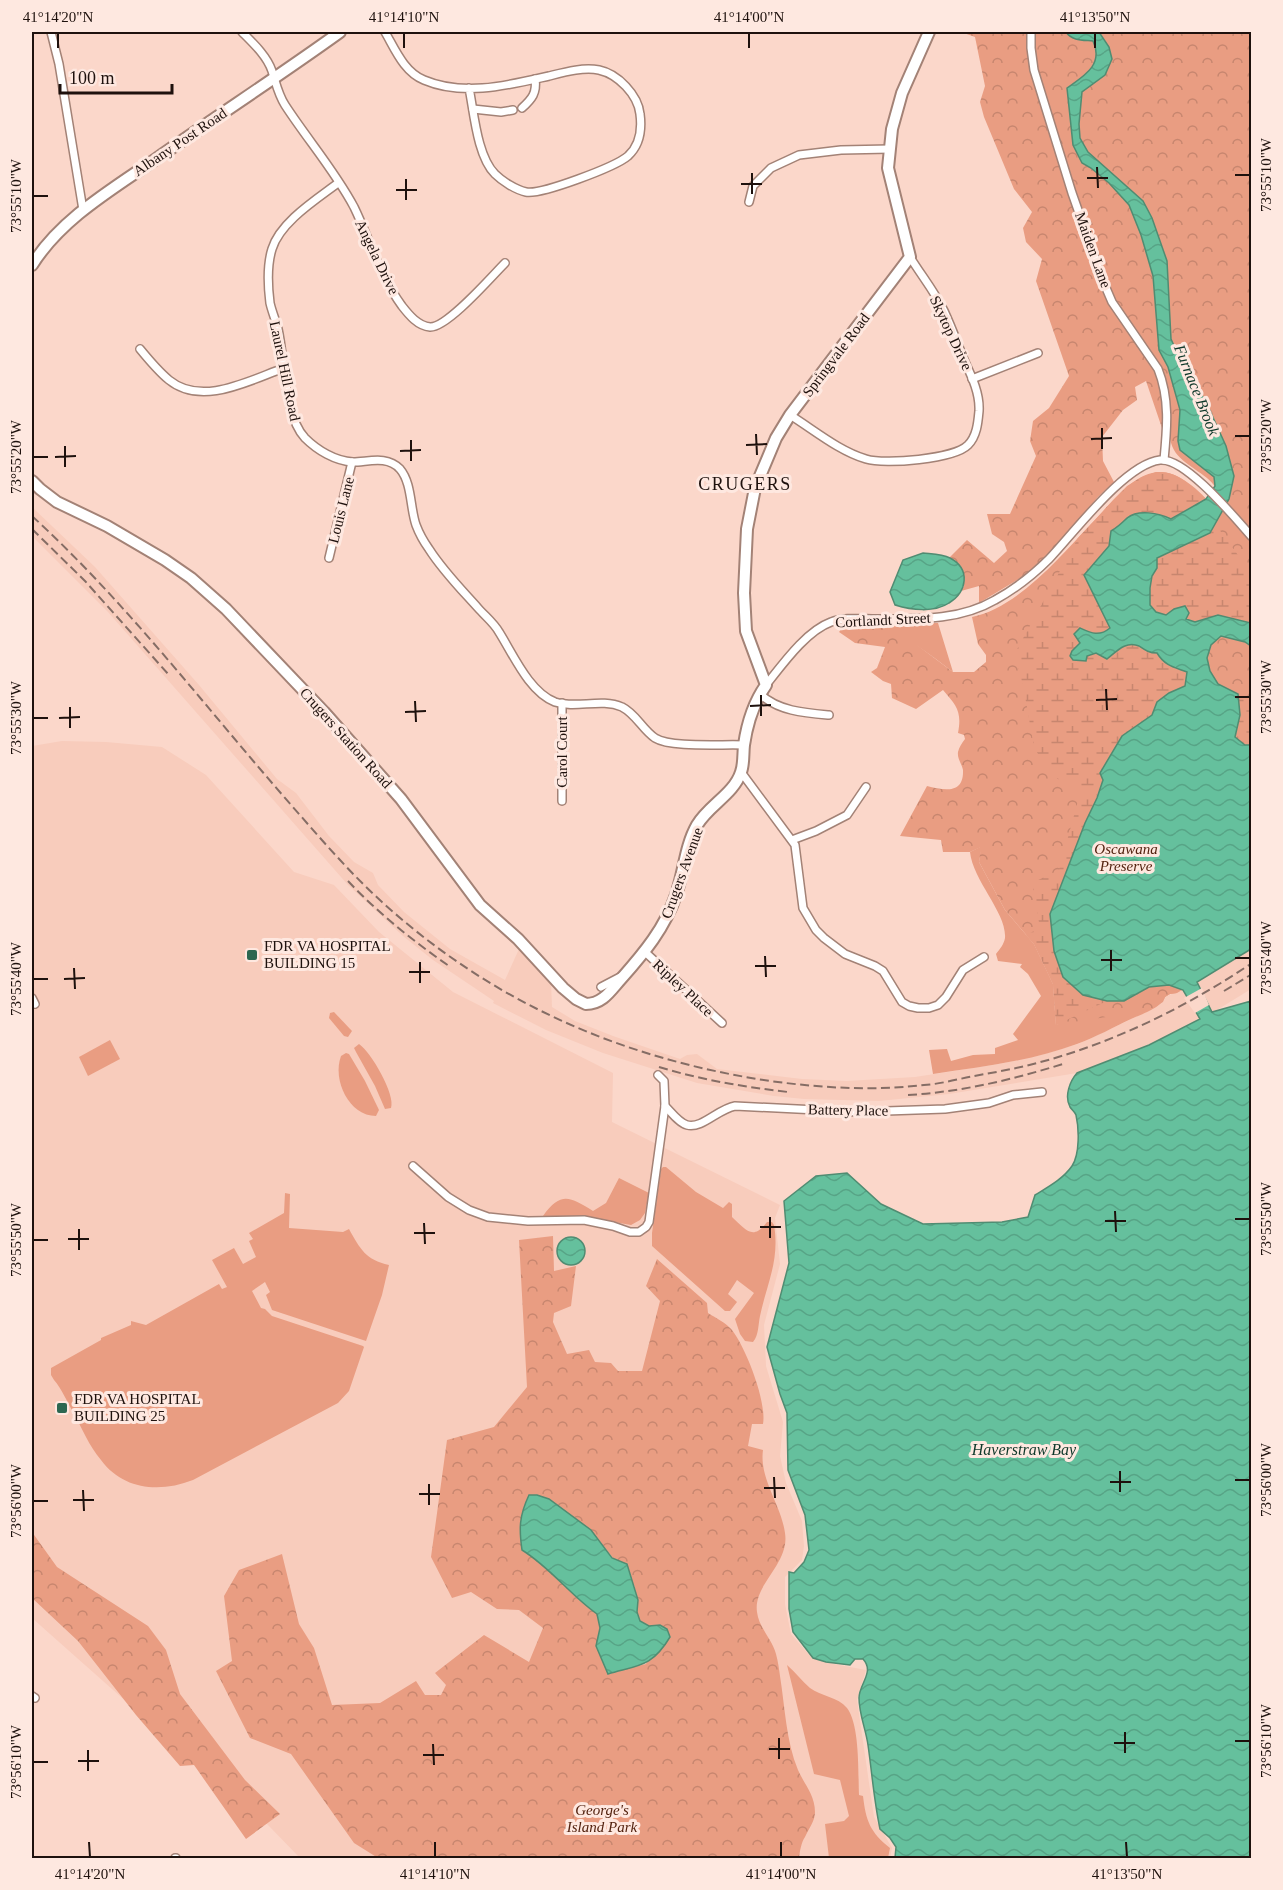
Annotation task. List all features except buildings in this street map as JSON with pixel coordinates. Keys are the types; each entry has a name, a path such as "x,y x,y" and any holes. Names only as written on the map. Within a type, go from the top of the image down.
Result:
{"street":[{"path":"51,32 59,64 83,210"},
{"path":"242,32 261,52 272,70 284,103 338,183"},
{"name":"Albany Post Road","path":"32,265 35,253 83,210 274,80 340,32"},
{"path":"385,32 406,68 423,80 445,86 469,88 515,84 576,70 597,70 612,76 634,96 639,107 640,135 636,146 628,156 614,165 556,187 527,193 495,175 486,162 469,88"},
{"path":"910,257 888,168 892,129 902,93 929,32"},
{"name":"Maiden Lane","path":"1031,32 1034,70 1072,193 1103,281 1112,302 1158,369 1162,381 1167,406 1164,460"},
{"path":"522,108 535,95 534,79"},
{"path":"473,109 501,112 513,110"},
{"path":"749,202 753,186 771,168 792,158 841,150 890,148"},
{"name":"Angela Drive","path":"338,183 353,206 382,272 401,305 417,322 428,327 436,327 453,316 505,263"},
{"name":"Laurel Hill Road","path":"338,183 302,211 282,232 272,249 268,276 271,305 278,329 295,424 305,438 332,458 352,462 385,461 395,464 402,471 416,525 428,548 443,569 498,629 520,668 540,692 553,701 562,703 612,704 622,707 632,713 654,737 672,744 744,745"},
{"name":"Skytop Drive","path":"790,415 846,450 877,462 925,459 967,447 975,436 979,409 972,379 944,311 910,257"},
{"name":"Springvale Road","path":"763,690 746,631 744,593 747,529 755,488 776,438 790,415 910,257"},
{"path":"140,349 170,381 187,390 207,392 226,388 284,368"},
{"name":"Skytop Drive","path":"972,379 1038,353"},
{"path":"1164,460 1178,464 1202,485 1251,537"},
{"name":"Cortlandt Street","path":"741,772 744,745 751,717 763,690 815,631 832,621 946,617 972,611 997,600 1039,569 1096,506 1120,484 1148,464 1164,460"},
{"name":"Louis Lane","path":"329,558 352,462"},
{"name":"Crugers Station Road","path":"32,481 57,502 106,526 165,560 191,578 226,609 324,712 401,799 480,905 518,939 570,994 586,1004 598,1002 624,975"},
{"path":"763,690 769,702 788,709 829,715"},
{"name":"Carol Court","path":"562,703 562,801"},
{"path":"741,772 792,840 796,853 803,908 816,930 845,954 883,971 902,1002 909,1006 929,1008 938,1005 946,997 963,970 984,957"},
{"name":"Crugers Avenue","path":"624,975 645,952 671,908 681,880 690,841 697,825 735,783 741,772"},
{"path":"792,840 816,831 846,815 866,787"},
{"name":"Ripley Place","path":"645,952 722,1023"},
{"path":"601,987 624,975"},
{"path":"413,1166 448,1197 469,1210 488,1217 528,1221 584,1220 630,1232 639,1232 649,1222 665,1106 664,1081 658,1075"},
{"name":"Battery Place","path":"665,1106 686,1125 693,1125 735,1106 857,1112 945,1109 989,1102 1013,1095 1042,1092"}],"shaded area":[{"path":"32,507 95,567 199,685 277,779 296,793 329,836 354,862 373,873 378,885 404,912 450,949 505,980 519,949 551,982 552,1007 575,1021 680,1059 687,1055 697,1054 717,1069 802,1079 847,1081 915,1077 1041,1055 1078,1044 1102,1033 1150,1010 1163,1002 1165,997 1183,989 1200,1019 1149,1045 1077,1073 949,1094 879,1101 804,1099 697,1083 603,1053 546,1030 493,1003 494,1001 433,960 403,936 348,885 108,612 32,536"},
{"path":"62,741 162,747 206,775 294,872 334,885 379,932 453,992 613,1073 612,1122 780,1205 775,1218 780,1264 764,1325 766,1366 783,1422 780,1456 786,1483 802,1521 804,1546 802,1560 785,1577 785,1604 791,1634 812,1658 866,1670 857,1700 874,1817 892,1848 890,1858 300,1858 267,1824 243,1811 139,1713 32,1618 32,746"},
{"path":"1251,949 1251,989 1212,1013 1197,982"}],"green space":[{"name":"Oscawana Preserve","path":"961,32 1251,32 1251,949 1177,993 1165,997 1163,1002 1150,1010 1056,1025 1053,984 1034,944 1005,910 979,862 981,847 970,852 943,852 941,840 900,836 927,786 951,789 960,784 963,770 958,752 965,739 964,735 958,733 959,714 955,705 943,690 916,709 892,698 891,684 871,672 877,668 885,647 855,643 839,632 845,624 875,624 913,642 953,672 974,672 986,662 986,655 978,644 972,617 989,612 1005,603 1037,580 1122,491 1141,477 1162,472 1179,477 1221,514 1217,493 1212,482 1183,460 1171,443 1168,393 1163,373 1158,376 1163,404 1164,434 1146,381 1135,387 1137,400 1123,410 1102,437 1103,461 1114,482 1098,497 1063,539 1027,574 979,603 979,586 961,591 964,586 958,563 949,558 967,540 994,563 1007,551 1004,542 992,534 987,514 1010,514 1036,456 1030,441 1033,421 1049,408 1069,376 1036,281 1042,259 1026,242 1023,228 1032,212 1014,189 984,117 980,102 985,86 975,37"},
{"path":"1156,472 1177,476 1206,499 1171,519 1149,513 1132,515 1111,531 1109,546 1084,575 1110,628 1080,643 1087,656 1095,653 1107,659 1130,645 1157,653 1170,666 1187,671 1185,686 1169,693 1158,702 1152,715 1122,736 1085,823 1083,995 1107,1001 1056,1025 1053,984 1034,944 1026,935 1040,928 1032,883 1059,870 1081,790 1071,788 1049,773 1034,747 1015,653 1078,538 1127,486"},
{"path":"1216,525 1251,573 1251,623 1218,615 1195,622 1186,619 1174,609 1166,615 1156,612 1150,605 1150,588 1152,576 1157,568 1156,558 1210,533"},
{"path":"938,623 953,672 906,639 875,624"},
{"path":"1238,694 1251,699 1251,745 1245,745 1235,737 1240,715"},
{"path":"982,846 979,862 1005,910 1034,944 1053,984 1056,1025 1149,987 1177,993 1165,997 1160,1004 1146,1013 1060,1050 1006,1063 933,1074 929,1050 947,1049 951,1061 973,1055 995,1054 995,1048 1018,1040 1013,1034 1041,996 1028,974 1020,967 1022,964 998,961 996,954 1005,938 1004,928 996,907 972,863 970,852"},
{"path":"334,1012 352,1031 348,1037 344,1036 329,1018 330,1013"},
{"path":"110,1040 120,1059 88,1076 79,1057"},
{"path":"359,1044 370,1056 386,1084 392,1102 391,1108 385,1109 354,1048"},
{"path":"349,1054 365,1081 379,1110 376,1116 358,1110 345,1095 339,1076 339,1065 341,1056"},
{"path":"663,1167 666,1167 696,1192 723,1208 729,1202 732,1204 732,1217 750,1232 758,1231 767,1222 772,1222 774,1225 774,1260 753,1342 745,1341 735,1319 754,1293 737,1280 728,1294 737,1302 730,1311 725,1311 652,1246"},
{"path":"619,1178 649,1193 645,1213 640,1220 631,1225 580,1216 543,1216 555,1203 566,1199 578,1202 593,1211 606,1203"},
{"path":"285,1193 290,1194 289,1228 343,1232 349,1229 364,1253 389,1265 382,1295 366,1341 272,1310 266,1295 270,1292 265,1282 252,1291 261,1308 272,1316 364,1347 349,1391 338,1403 193,1480 168,1487 155,1487 131,1483 120,1478 110,1470 93,1449 51,1375 51,1368 101,1338 131,1325 131,1321 146,1325 219,1284 222,1289 227,1287 212,1260 234,1248 243,1264 256,1257 249,1241 253,1239 249,1233 284,1213"},
{"name":"George's Island Park","path":"553,1236 554,1271 576,1266 571,1306 554,1313 553,1322 567,1354 589,1350 595,1362 611,1363 618,1371 642,1371 660,1301 646,1286 657,1259 707,1303 708,1313 730,1327 743,1349 759,1389 763,1414 763,1424 752,1424 748,1446 763,1450 764,1471 785,1533 782,1554 760,1592 757,1612 777,1657 788,1736 794,1759 815,1806 814,1818 801,1847 799,1858 378,1858 354,1843 291,1754 250,1738 216,1671 232,1661 224,1596 239,1570 282,1554 299,1624 314,1648 332,1705 380,1703 416,1681 425,1695 441,1695 446,1685 435,1673 484,1635 529,1662 543,1628 519,1610 497,1609 471,1592 452,1598 431,1557 447,1440 494,1427 527,1387 519,1240","holes":["591,1530 634,1585 640,1621 649,1626 660,1625 646,1664 608,1673 596,1646 600,1628 597,1614 522,1550"]},
{"path":"32,1532 57,1567 148,1626 166,1650 180,1694 245,1780 280,1814 246,1839 194,1765 180,1766 136,1715 78,1641 32,1598"},
{"path":"787,1665 810,1688 847,1708 854,1726 858,1750 859,1795 863,1796 873,1831 890,1848 888,1858 829,1858 825,1824 844,1821 849,1816 840,1780 814,1774"}],"water":[{"name":"Haverstraw Bay","path":"1066,32 1099,32 1109,47 1112,59 1105,75 1082,92 1080,138 1088,152 1143,201 1152,218 1167,261 1171,339 1180,359 1205,400 1226,446 1234,476 1229,499 1210,533 1157,558 1157,568 1152,576 1150,588 1150,605 1156,612 1166,615 1174,609 1185,606 1189,613 1186,619 1195,622 1218,615 1251,623 1251,646 1245,642 1221,636 1211,645 1207,658 1210,671 1218,684 1238,694 1240,715 1235,737 1245,745 1251,745 1251,949 1197,982 1212,1012 1251,1001 1251,1858 895,1858 896,1847 880,1829 868,1745 860,1710 859,1698 867,1673 866,1664 863,1659 855,1659 850,1665 813,1658 793,1632 789,1609 789,1572 794,1573 804,1562 809,1550 805,1515 788,1470 787,1413 767,1347 789,1263 784,1201 816,1176 847,1173 881,1204 923,1224 1002,1222 1028,1217 1035,1195 1060,1179 1075,1161 1078,1148 1078,1127 1076,1115 1068,1103 1068,1094 1070,1084 1077,1073 1149,1045 1200,1019 1183,990 1169,985 1149,987 1124,1001 1107,1001 1083,995 1063,977 1054,951 1050,914 1097,798 1103,780 1100,773 1122,736 1152,715 1157,702 1169,693 1185,686 1187,672 1167,663 1157,653 1134,645 1122,648 1107,659 1096,653 1087,656 1086,661 1073,660 1070,656 1072,651 1080,643 1074,634 1080,628 1091,633 1099,633 1110,628 1084,575 1109,546 1111,531 1127,518 1132,515 1149,513 1171,519 1206,499 1215,486 1214,477 1180,450 1178,441 1180,410 1168,367 1159,350 1153,276 1129,205 1109,183 1082,163 1073,145 1067,88 1091,69 1096,57 1096,49 1093,41 1075,39"},
{"path":"923,553 944,556 957,563 964,574 960,593 949,603 936,608 915,609 895,605 890,592 903,560"},
{"path":"571,1237 581,1241 585,1251 581,1261 571,1265 561,1261 557,1251 561,1241"},
{"path":"529,1495 549,1499 591,1530 612,1558 627,1564 638,1600 637,1612 640,1621 649,1626 660,1625 667,1629 670,1637 651,1660 608,1674 596,1646 600,1628 597,1614 522,1550 521,1522"}],"pier":[{"path":"1202,988 1209,1005 1195,1013 1184,998"}],"railway":[{"path":"32,516 134,621 314,831 382,902 425,938 469,969 515,997 563,1021 612,1041 663,1058 770,1081 847,1088 885,1088 943,1083 1055,1058 1114,1037 1199,996 1252,963"},
{"path":"32,529 85,581 169,675"},
{"path":"348,881 396,926 449,966"},
{"path":"1224,991 1252,974"},
{"path":"908,1095 988,1084 1066,1063"},
{"path":"659,1067 691,1076 788,1092"}],"place":[{"name":"FDR VA HOSPITAL BUILDING 15","path":"252,955"},
{"name":"FDR VA HOSPITAL BUILDING 25","path":"62,1408"}],"district":[{"name":"CRUGERS","path":"745,484"}],"water label":[{"name":"Furnace Brook","path":"1197,390"}]}
